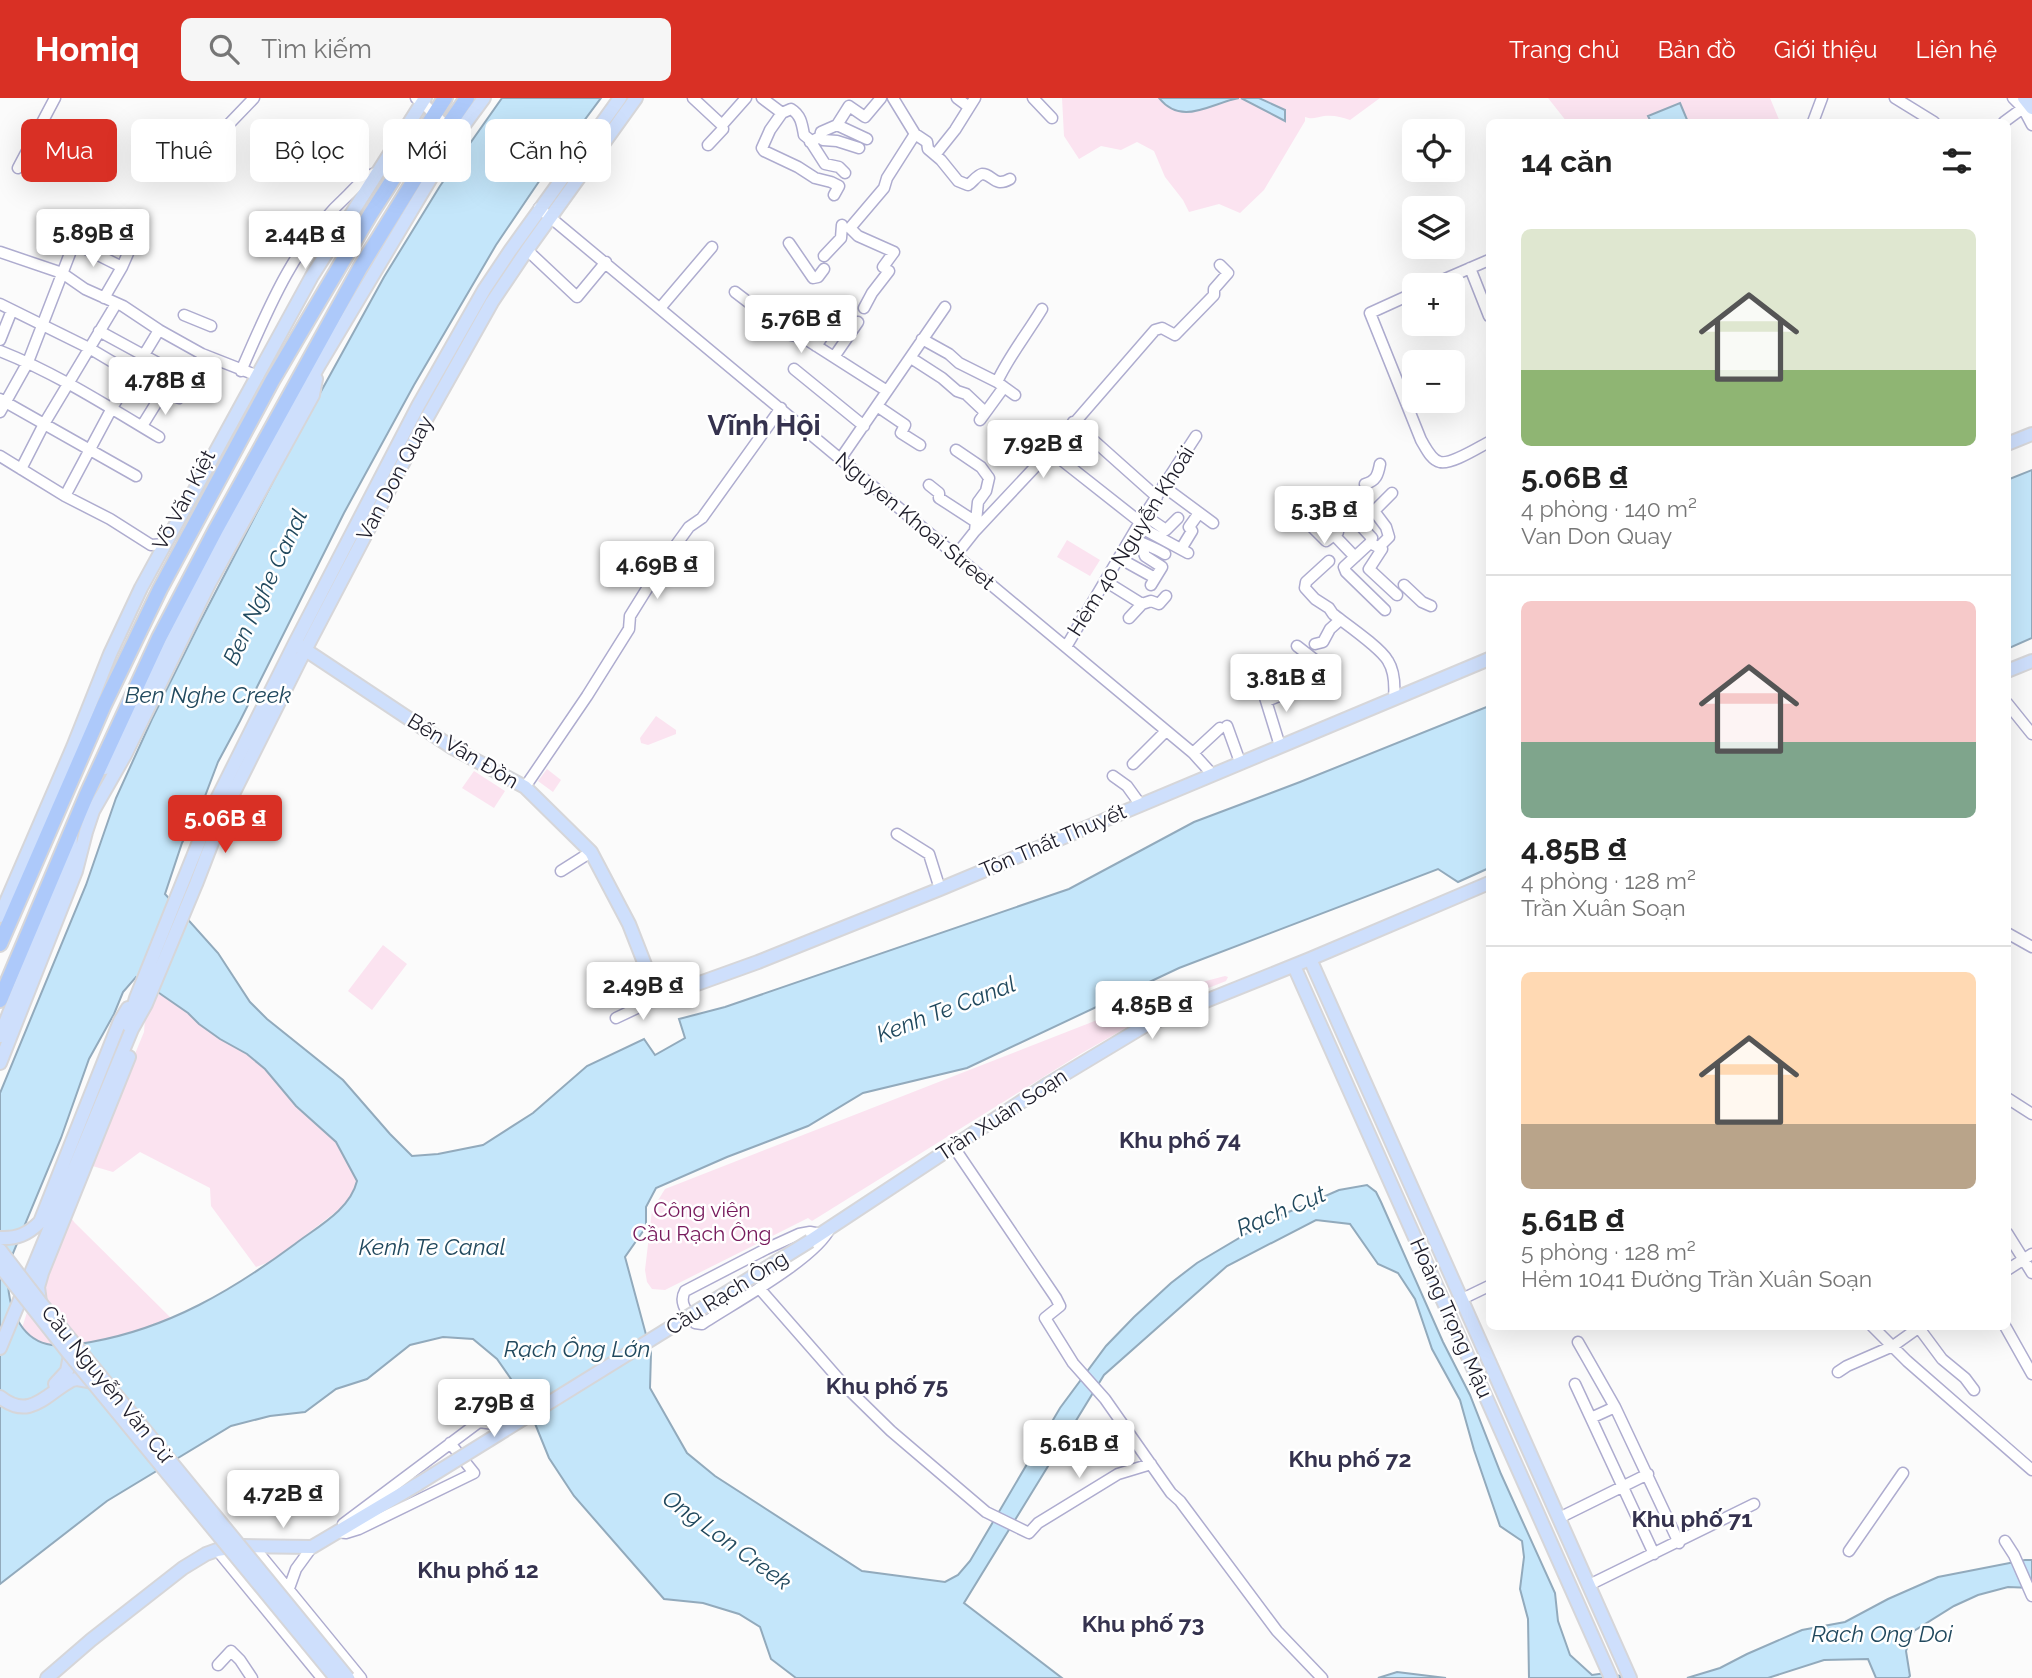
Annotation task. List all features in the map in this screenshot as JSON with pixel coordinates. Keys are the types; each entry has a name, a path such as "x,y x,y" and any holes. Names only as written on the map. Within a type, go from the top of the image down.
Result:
{"highway":[{"name":"Võ Văn Kiệt","path":"0,944 104,705 160,589 312,313 370,215 445,98"},
{"name":"Võ Văn Kiệt","path":"462,119 480,99"},
{"name":"Võ Văn Kiệt","path":"0,1000 87,794 159,638 348,289 418,182"}],"main road":[{"name":"Van Don Quay","path":"144,995 218,811 445,356 484,290 620,98"},
{"name":"Van Don Quay","path":"300,647 492,302 636,98"},
{"name":"Võ Văn Kiệt","path":"0,916 74,747 120,633 156,560 312,276 421,99"},
{"name":"Võ Văn Kiệt","path":"87,794 120,744 226,532 422,182"},
{"name":"Võ Văn Kiệt","path":"0,1063 76,872 93,811 125,755 209,584 313,395 318,367"},
{"path":"2011,442 2032,434"},
{"name":"Bến Vân Đồn","path":"300,647 453,748 525,787 591,852 629,924 658,998"},
{"name":"Tôn Thất Thuyết","path":"658,998 746,967 940,889 1486,660"},
{"path":"2011,669 2032,660"},
{"path":"0,1036 70,860 86,832"},
{"path":"70,860 71,835"},
{"name":"Trần Xuân Soạn","path":"821,1235 1088,1058 1146,1025 1486,884"},
{"name":"Hoàng Trọng Mậu","path":"1310,959 1630,1678"},
{"name":"Hoàng Trọng Mậu","path":"1294,966 1610,1674"},
{"path":"0,1238 11,1239 25,1234 40,1222 120,1021 144,995"},
{"path":"40,1301 38,1287 42,1273 139,1031 144,995"},
{"name":"Cầu Nguyễn Văn Cừ","path":"0,1333 17,1299 144,995"},
{"path":"1374,1146 1390,1138"},
{"name":"Cầu Rạch Ông","path":"312,1547 821,1235"},
{"name":"Cầu Nguyễn Văn Cừ","path":"0,1250 348,1678"},
{"name":"Cầu Nguyễn Văn Cừ","path":"0,1266 336,1678"},
{"name":"Cầu Nguyễn Văn Cừ","path":"0,1348 17,1299"},
{"path":"1446,1306 1462,1299"},
{"name":"Cầu Nguyễn Văn Cừ","path":"0,1389 10,1397 23,1401 36,1398 64,1377 71,1355"},
{"name":"Cầu Nguyễn Văn Cừ","path":"0,1397 15,1405 28,1406 39,1403 72,1380 94,1382"},
{"path":"1511,1454 1528,1447"},
{"path":"47,1678 183,1568 206,1554 253,1546 312,1547"},
{"path":"1573,1592 1589,1586"}],"street":[{"path":"18,168 55,98"},
{"path":"234,119 254,98"},
{"path":"693,98 722,125"},
{"path":"708,145 746,98"},
{"path":"762,98 782,113"},
{"path":"815,139 821,132 837,125 849,106 865,117 881,98"},
{"path":"893,98 915,134 927,142 928,149 958,181 964,184 973,182 980,174 997,182 1010,179"},
{"path":"935,155 972,102 957,98"},
{"path":"1033,98 1052,118"},
{"path":"1814,119 1822,98"},
{"path":"1895,98 1929,119"},
{"path":"2013,98 2026,105 2032,125"},
{"path":"421,99 439,119"},
{"path":"2008,119 2026,105"},
{"path":"834,195 839,186 816,178 764,151 762,148 770,130 782,113 791,109 802,122 804,135 859,148"},
{"path":"837,125 867,139"},
{"path":"824,256 841,238 846,227 884,188 887,178 915,134"},
{"path":"815,139 825,164 839,166 845,173"},
{"path":"241,370 286,272 307,241 340,202 369,175 378,172"},
{"name":"Nguyen Khoai Street","path":"540,208 1193,753 1212,774"},
{"path":"846,227 858,236 894,252 864,308"},
{"path":"0,412 3,400 28,362 74,243 122,267"},
{"path":"789,243 813,278 818,277 824,270"},
{"path":"661,307 712,247"},
{"path":"527,250 577,297 606,262"},
{"path":"104,298 129,251"},
{"path":"0,252 62,273 85,289 123,306 202,354 258,376"},
{"path":"1459,273 1486,261"},
{"path":"956,555 975,526 1050,451 1155,330 1162,328 1175,335 1214,295 1214,289 1228,273 1220,265"},
{"path":"1470,268 1486,308"},
{"path":"735,292 791,335 804,338 887,391"},
{"path":"1402,298 1370,313 1421,440 1430,455 1439,462 1449,462 1486,444"},
{"path":"0,304 89,348 179,398"},
{"path":"21,469 44,424 116,304"},
{"path":"791,335 814,309 821,310 826,305"},
{"path":"841,458 945,307"},
{"path":"911,358 957,391 966,394 982,416 1001,385 1005,365 1042,309"},
{"path":"0,340 12,310"},
{"path":"184,315 211,326"},
{"path":"816,346 834,320"},
{"path":"834,357 858,322"},
{"path":"65,496 112,408 159,330"},
{"path":"99,331 189,380"},
{"path":"922,339 1015,395"},
{"path":"0,351 28,362 159,436"},
{"path":"794,369 863,426"},
{"path":"142,426 163,391"},
{"path":"3,400 136,476"},
{"path":"877,406 905,425 901,433 920,445"},
{"path":"525,787 629,629 630,616 663,563 689,527 702,518 780,408"},
{"path":"1073,422 1157,497"},
{"name":"Hẻm 40 Nguyễn Khoái","path":"1066,647 1141,521 1196,436"},
{"path":"956,450 981,467 989,478 986,491 978,502 975,526"},
{"path":"1050,451 1185,551 1192,531 1189,527 1199,513"},
{"path":"0,456 151,545 165,544"},
{"path":"1365,484 1374,482 1380,464"},
{"path":"929,485 939,493 939,498 975,526"},
{"path":"1163,486 1213,523"},
{"path":"1385,610 1344,567 1355,557 1389,537 1386,527 1374,511 1392,493"},
{"path":"1334,498 1372,538 1375,545 1382,549 1369,569 1396,595"},
{"path":"1311,526 1326,541 1338,532 1319,512"},
{"path":"1141,521 1166,530 1178,518"},
{"path":"1334,535 1355,557"},
{"path":"1131,538 1166,554"},
{"path":"151,545 156,560"},
{"path":"1119,558 1153,582 1162,566 1145,556 1143,550 1146,546"},
{"path":"1329,561 1306,582 1306,588 1315,599 1383,653 1389,662 1395,684 1394,699"},
{"path":"1105,581 1142,604"},
{"path":"1404,585 1422,602 1431,606"},
{"path":"1129,618 1142,604 1151,601 1158,604 1166,596"},
{"path":"1315,644 1323,642 1330,629 1340,620"},
{"path":"1280,746 1265,696 1293,691 1310,676 1315,660 1297,646"},
{"path":"2011,708 2032,734"},
{"path":"1193,753 1223,727 1240,762"},
{"path":"1133,764 1166,731"},
{"path":"1113,776 1127,786 1140,804"},
{"path":"897,834 929,854 940,889"},
{"path":"561,872 591,852"},
{"path":"2011,935 2032,947"},
{"name":"Tôn Thất Thuyết","path":"616,1018 658,998"},
{"path":"2011,1101 2032,1114"},
{"path":"953,1146 1056,1298 1060,1306 1045,1318 1073,1363 1105,1399 1171,1493 1180,1501 1277,1631 1322,1678"},
{"name":"Trần Xuân Soạn","path":"810,1232 821,1235 824,1239 813,1250 759,1288 698,1324 682,1300 685,1291 799,1234 810,1232"},
{"path":"2011,1237 2028,1256 2032,1273"},
{"path":"2011,1267 2028,1256"},
{"path":"1462,1299 1486,1287"},
{"path":"759,1288 844,1385 891,1431 986,1512 1029,1533 1038,1523 1118,1474 1151,1464"},
{"path":"1876,1330 1906,1361 2032,1470"},
{"path":"1838,1372 1893,1346 1916,1330"},
{"path":"1922,1330 1942,1359 1965,1378 1974,1390"},
{"path":"2007,1330 2032,1374"},
{"path":"1578,1342 1615,1407 1679,1542"},
{"path":"1575,1384 1654,1554"},
{"path":"1591,1418 1615,1407"},
{"path":"336,1532 351,1517 479,1422 494,1424 522,1408"},
{"path":"336,1532 346,1533 359,1529 474,1473 450,1443"},
{"path":"1849,1551 1903,1473"},
{"path":"1559,1518 1648,1474"},
{"path":"1589,1586 1754,1504"},
{"path":"2005,1541 2032,1596"},
{"path":"253,1546 360,1678"},
{"path":"270,1615 274,1604 290,1594 296,1569 312,1547"},
{"path":"217,1550 321,1678"},
{"path":"218,1665 230,1651 240,1660 251,1678"}],"green space":[{"path":"1062,98 1159,98 1168,107 1187,112 1241,98 1285,120 1285,110 1259,98 1380,98 1350,120 1331,116 1305,117 1264,190 1240,213 1219,204 1189,212 1165,177 1154,151 1137,142 1121,150 1101,146 1079,159 1064,136"},
{"path":"1548,98 1770,98 1779,119 1565,119"},
{"path":"1067,540 1100,560 1090,576 1057,557"},
{"path":"656,716 676,730 676,734 648,745 641,743 640,738"},
{"path":"547,769 561,780 553,792 538,781"},
{"path":"474,771 505,791 494,808 462,788"},
{"path":"383,945 407,964 372,1010 348,991"},
{"name":"Công viên Cầu Rạch Ông","path":"1228,977 1226,981 1168,1004 1082,1053 812,1221 808,1218 665,1290 652,1289 647,1282 645,1270 652,1210 665,1189 1179,988"},
{"path":"151,992 166,997 199,1024 247,1054 265,1069 296,1106 336,1142 357,1181 354,1193 346,1204 272,1261 256,1267 211,1206 210,1188 140,1152 113,1172 89,1165 144,1032 146,1004"},
{"path":"65,1210 172,1319 111,1338 63,1346 41,1343 22,1328 41,1268"}],"water":[{"path":"502,98 601,98 585,119 487,119"},
{"path":"1159,98 1239,98 1187,112 1168,107"},
{"path":"1241,98 1259,98 1285,110 1285,121"},
{"path":"1680,103 1687,119 1650,119 1648,116"},
{"path":"485,122 485,182 539,182 496,245 414,385 344,513 218,762 202,804 182,843 165,894 218,953 250,1002 267,1019 343,1080 412,1156 483,1145 533,1113 587,1066 644,1039 655,1055 685,1038 679,1019 725,1007 1069,889 1194,822 1486,707 1486,869 1458,882 1438,869 1179,968 967,1068 863,1093 808,1126 656,1188 646,1207 646,1227 625,1257 651,1353 650,1388 687,1453 715,1476 862,1571 945,1582 958,1575 970,1561 1060,1408 1106,1346 1134,1317 1197,1263 1268,1221 1339,1190 1367,1185 1376,1192 1381,1202 1443,1342 1470,1395 1501,1474 1555,1593 1558,1621 1570,1655 1592,1675 1606,1673 1630,1678 1529,1678 1528,1619 1520,1589 1524,1557 1522,1541 1500,1526 1460,1400 1432,1349 1415,1299 1398,1273 1378,1264 1350,1224 1316,1220 1227,1266 1104,1375 964,1603 1062,1678 796,1678 771,1659 760,1627 739,1614 703,1603 664,1599 574,1496 549,1458 525,1399 497,1359 473,1339 443,1337 410,1345 367,1379 336,1389 305,1412 270,1416 231,1426 107,1501 0,1584 0,1093 86,885 116,798 199,624 297,435 384,277 440,186 443,182 471,182 471,142","holes":["136,977 220,1039 247,1054 265,1069 296,1106 336,1142 357,1181 347,1201 322,1224 272,1261 224,1292 173,1317 120,1336 91,1342 61,1346 34,1339 20,1324 12,1308 8,1284 11,1258 61,1138 89,1059 123,992"]},
{"path":"2032,470 2032,638 2011,647 2011,478"},
{"name":"Rach Ong Doi","path":"2032,1560 2032,1588 2008,1587 1978,1595 1954,1606 1914,1631 1906,1651 1910,1676 1908,1678 1876,1678 1868,1659 1824,1660 1768,1678 1687,1678 1720,1668 1802,1630 1845,1622 1938,1577"},
{"path":"1397,1672 1446,1678 1378,1678"}],"district":[{"name":"Vĩnh Hội","path":"764,425"},
{"name":"Khu phố 74","path":"1180,1140"},
{"name":"Khu phố 75","path":"887,1386"},
{"name":"Khu phố 72","path":"1350,1459"},
{"name":"Khu phố 71","path":"1692,1519"},
{"name":"Khu phố 12","path":"478,1570"},
{"name":"Khu phố 73","path":"1143,1624"}],"water label":[{"name":"Ben Nghe Canal","path":"265,587"},
{"name":"Ben Nghe Creek","path":"208,695"},
{"name":"Kenh Te Canal","path":"946,1009"},
{"name":"Rạch Cụt","path":"1281,1211"},
{"name":"Kenh Te Canal","path":"432,1247"},
{"name":"Rạch Ông Lớn","path":"577,1349"},
{"name":"Ong Lon Creek","path":"727,1540"}]}
